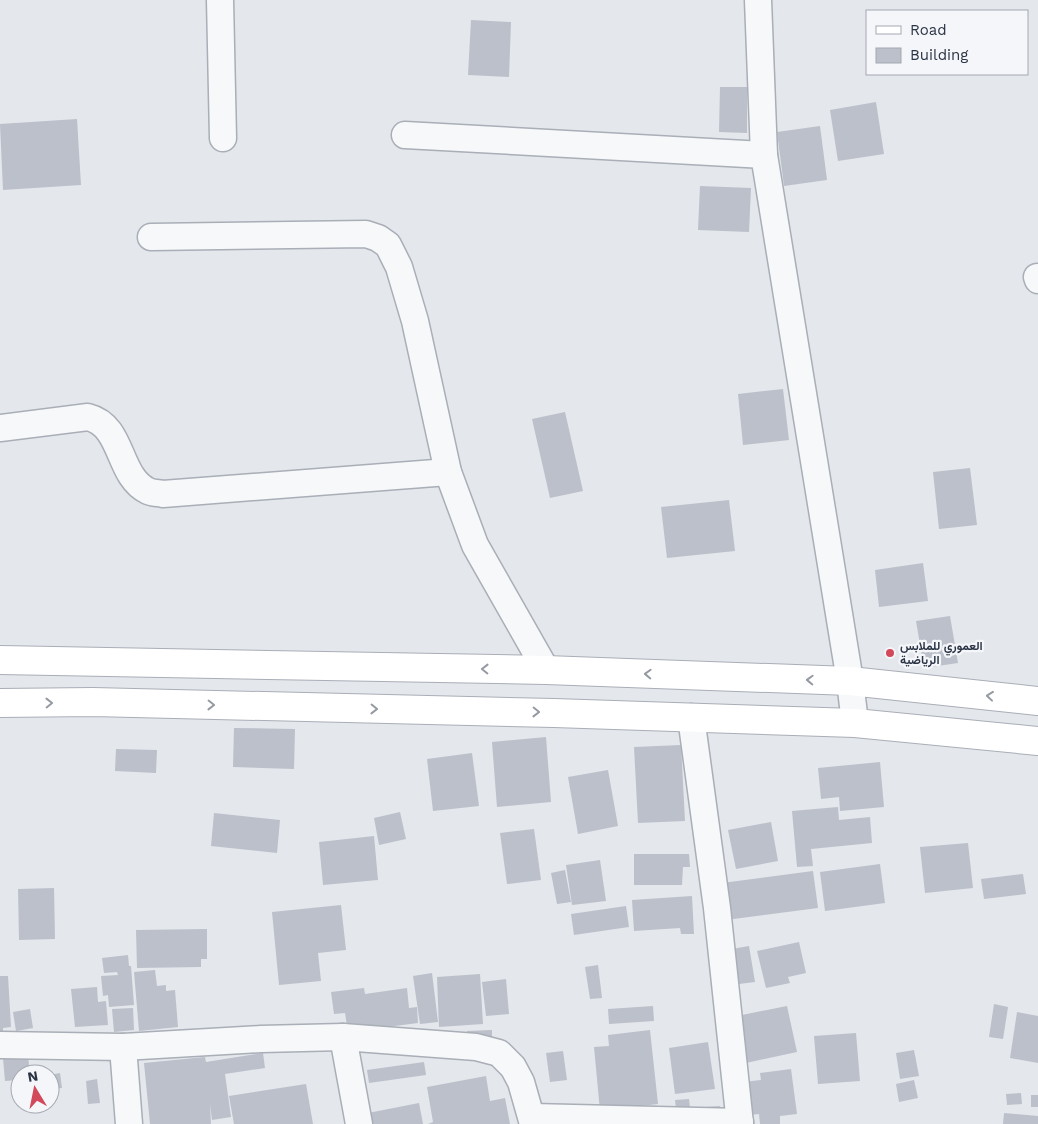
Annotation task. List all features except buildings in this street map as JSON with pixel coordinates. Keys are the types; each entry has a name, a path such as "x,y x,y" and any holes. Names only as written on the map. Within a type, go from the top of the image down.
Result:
{"main road":[{"path":"0,660 546,670 850,681 1038,701"},
{"path":"0,703 93,702 855,723 1038,741"}],"street":[{"path":"220,0 223,138"},
{"path":"758,0 764,156 850,681 855,723"},
{"path":"405,135 764,156"},
{"path":"151,237 366,234 378,238 388,246 398,266 414,321 448,472 475,545 546,670"},
{"path":"0,428 88,417 98,419 106,426 130,473 142,487 149,492 163,494 448,472"},
{"path":"0,1045 123,1047 261,1039 343,1037 476,1047 499,1053 513,1067 521,1082 532,1120 740,1123 718,908 690,717"},
{"path":"343,1037 359,1124"},
{"path":"123,1047 129,1124"}],"place":[{"name":"العموري للملابس الرياضية","path":"890,653"}]}
